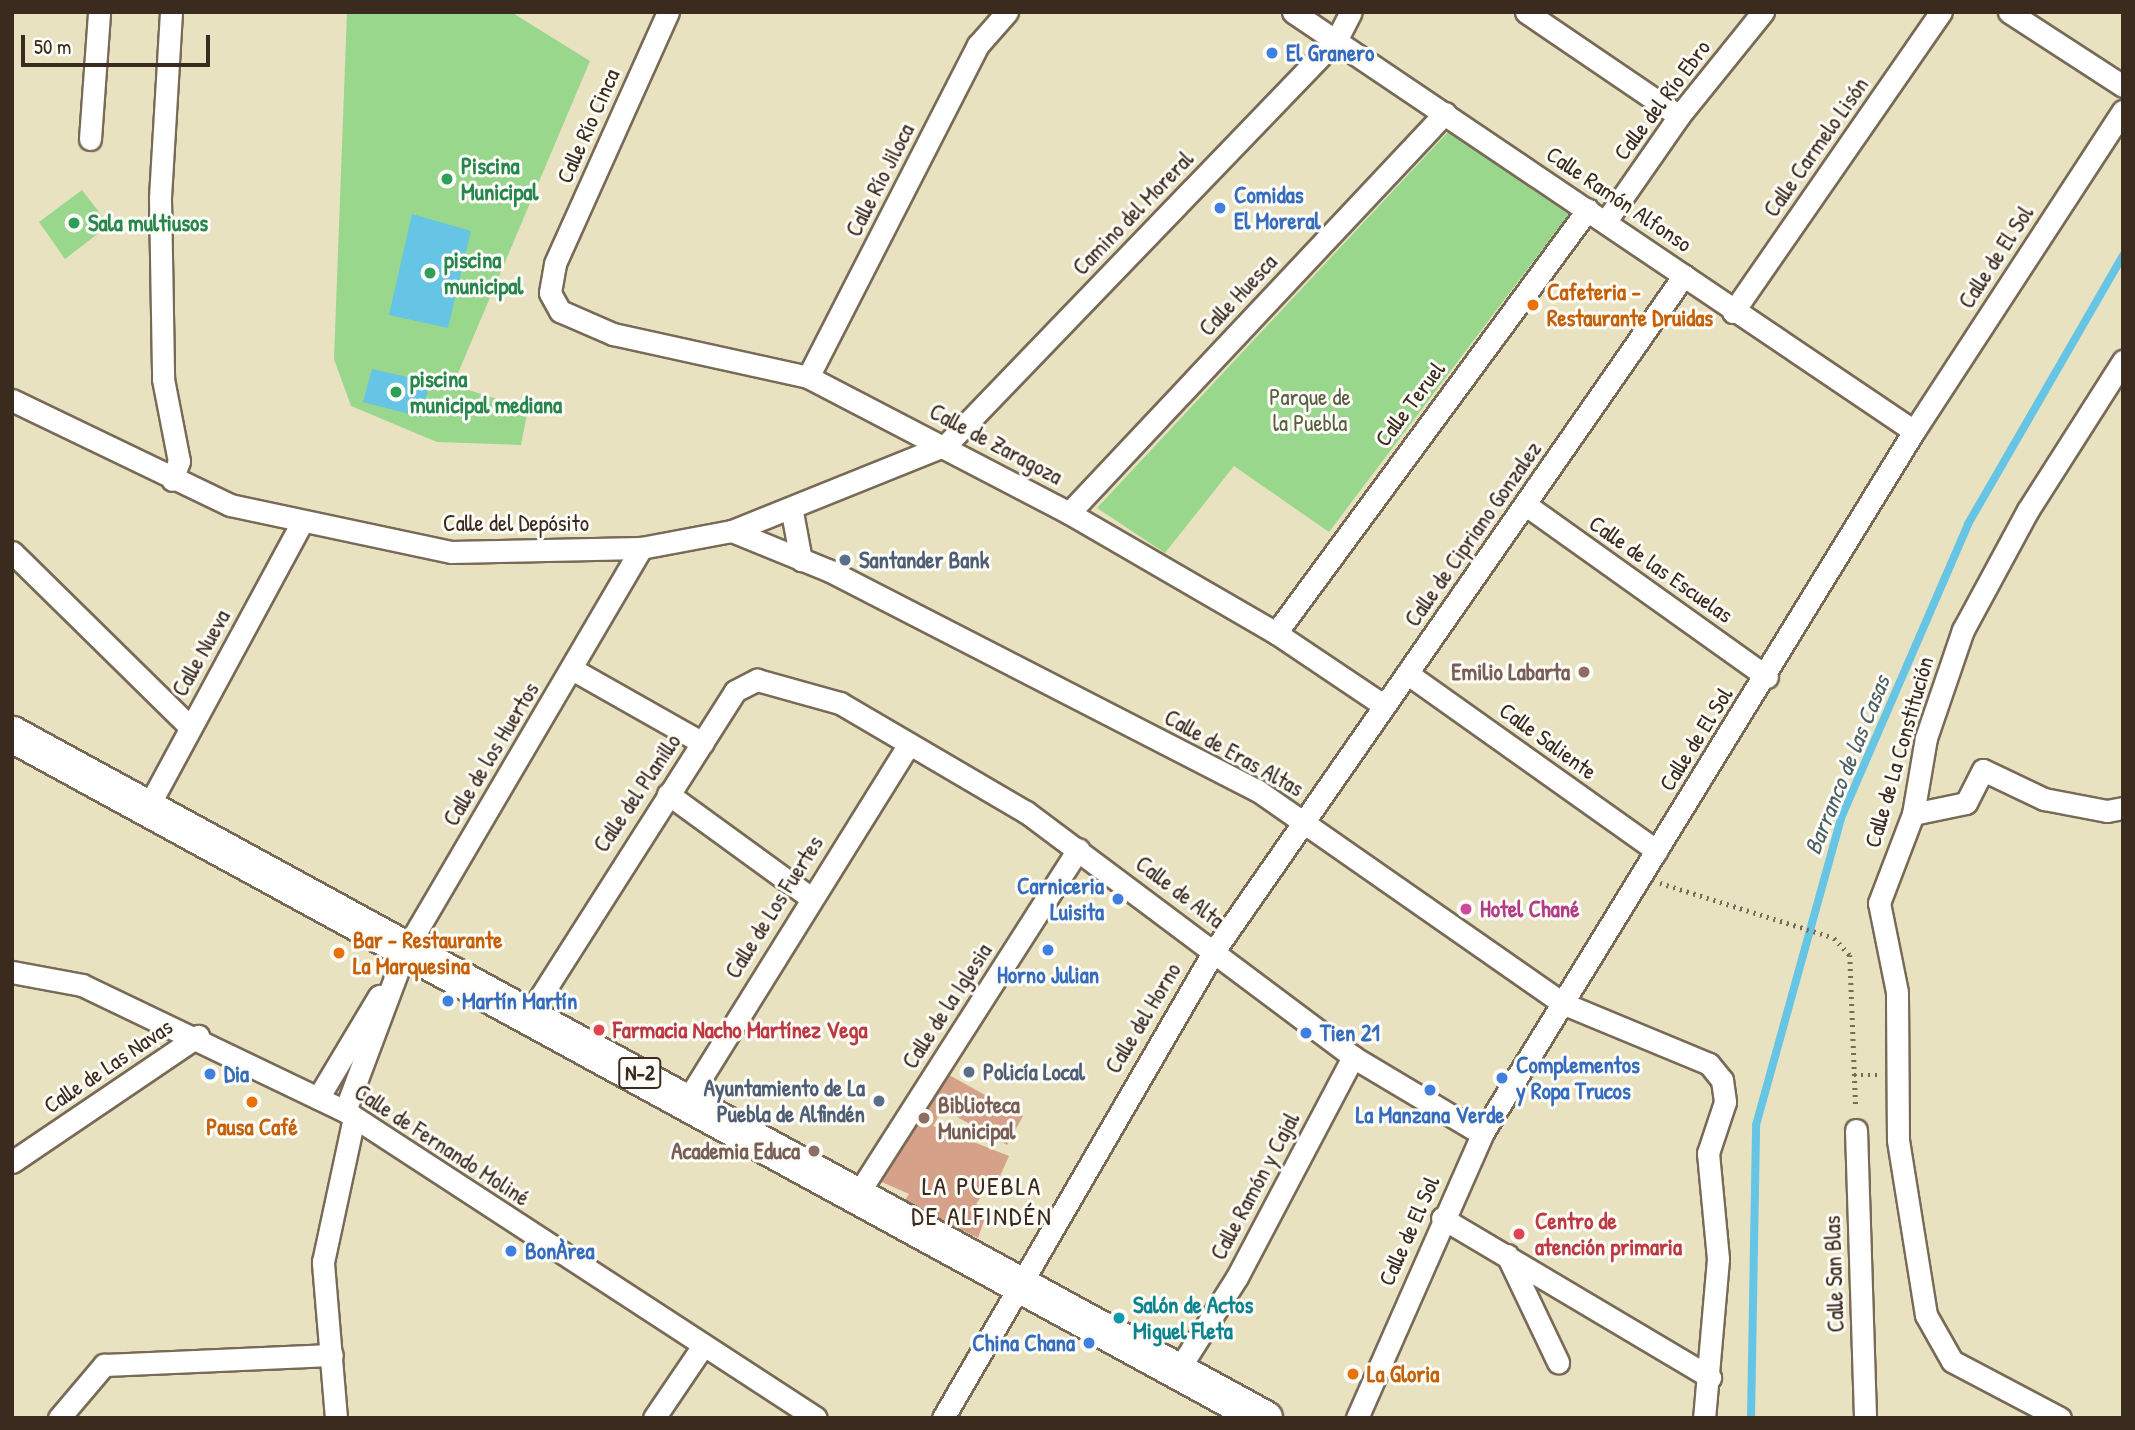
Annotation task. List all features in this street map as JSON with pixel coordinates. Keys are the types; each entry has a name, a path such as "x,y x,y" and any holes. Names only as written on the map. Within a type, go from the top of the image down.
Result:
{"highway":[{"name":"N-2","path":"12,734 859,1192 1021,1286 1264,1418"}],"street":[{"path":"90,139 99,12"},
{"path":"172,12 160,199 163,379 179,461 172,480"},
{"name":"Calle Río Cinca","path":"553,303 555,264 668,12"},
{"name":"Calle Río Jiloca","path":"808,377 978,46 1007,12"},
{"name":"Calle Ramón Alfonso","path":"1293,12 1588,208 1733,312 1914,431"},
{"name":"Camino del Moreral","path":"946,445 1337,39 1352,12"},
{"path":"1526,12 1679,116"},
{"name":"Calle del Río Ebro","path":"1606,221 1679,116 1763,12"},
{"name":"Calle Carmelo Lisón","path":"1733,312 1941,12"},
{"path":"2008,12 2123,86"},
{"name":"Calle de El Sol","path":"1357,1418 1442,1218 1482,1134 1767,677 1914,431 2123,111"},
{"name":"Calle Huesca","path":"1069,513 1445,113"},
{"name":"Calle Teruel","path":"1276,633 1588,208"},
{"name":"Calle de Cipriano Gonzalez","path":"1304,822 1684,275"},
{"name":"Calle de Zaragoza","path":"553,303 573,319 613,334 808,377 946,445 1069,513 1276,633 1383,705"},
{"name":"Calle de La Constitución","path":"2060,1418 1952,1361 1926,1315 1898,1140 1897,992 1878,904 1913,814 1926,737 1963,629 2028,510 2123,361"},
{"name":"Calle del Depósito","path":"12,400 172,480 301,524 451,552 641,548 732,531 792,512 946,445"},
{"name":"Calle de las Escuelas","path":"1526,505 1767,677"},
{"path":"792,512 801,560"},
{"name":"Calle Nueva","path":"148,807 301,524"},
{"name":"Calle de Eras Altas","path":"732,531 801,560 1256,790 1562,1003 1709,1064 1723,1080 1725,1102 1708,1153 1718,1259 1710,1377"},
{"name":"Calle de los Huertos","path":"336,1418 323,1262 349,1114 388,988 406,949 641,548"},
{"path":"12,552 190,727"},
{"path":"572,669 703,743"},
{"name":"Calle Saliente","path":"1408,674 1657,851"},
{"name":"Calle del Planillo","path":"522,1010 533,1010 734,691 757,680 840,703"},
{"name":"Calle de Alta","path":"840,703 1079,849 1353,1057 1482,1134"},
{"name":"Calle de Los Fuertes","path":"688,1099 908,746"},
{"path":"1913,814 1966,803 1983,770 2044,799 2123,808"},
{"path":"668,794 811,898"},
{"name":"Calle del Horno","path":"943,1418 1021,1286 1028,1263 1214,951 1304,822"},
{"name":"Calle de la Iglesia","path":"859,1192 1079,849"},
{"name":"Calle de Fernando Moliné","path":"12,972 82,985 198,1036 349,1114 702,1347 816,1418"},
{"name":"Calle de los Huertos","path":"318,1098 363,1015 388,988"},
{"name":"Calle de Las Navas","path":"12,1162 198,1036"},
{"name":"Calle Ramón y Cajal","path":"1177,1372 1237,1277 1353,1057"},
{"name":"Calle San Blas","path":"1856,1130 1865,1418"},
{"path":"1442,1218 1710,1377 1704,1418"},
{"path":"1507,1255 1558,1362"},
{"path":"654,1418 702,1347"},
{"path":"59,1418 104,1365 332,1355"}],"path":[{"path":"1641,877 1834,938 1850,955 1856,1130"}],"green space":[{"path":"347,12 511,12 590,61 453,385 528,409 521,445 437,442 351,406 334,359"},
{"name":"Parque de la Puebla","path":"1448,132 1569,214 1329,532 1234,466 1165,553 1097,508"},
{"name":"Sala multiusos","path":"82,190 109,225 65,259 39,222"}],"water":[{"name":"piscina municipal","path":"412,214 471,231 448,328 389,315"},
{"name":"piscina municipal mediana","path":"372,369 430,382 421,417 363,402"}],"building":[{"path":"940,1070 1023,1116 1007,1145 943,1109 933,1126 1009,1156 996,1185 983,1181 987,1188 976,1204 988,1209 978,1238 904,1202 909,1194 875,1179"}],"waterway":[{"name":"Barranco de las Casas","path":"1751,1418 1756,1125 1841,818 1968,524 2123,255"}],"place":[{"name":"El Granero","path":"1272,53"},
{"name":"Piscina Municipal","path":"447,179"},
{"name":"Comidas El Moreral","path":"1220,208"},
{"name":"Sala multiusos","path":"74,223"},
{"name":"piscina municipal","path":"430,273"},
{"name":"Cafeteria - Restaurante Druidas","path":"1533,305"},
{"name":"piscina municipal mediana","path":"396,392"},
{"name":"Santander Bank","path":"845,560"},
{"name":"Emilio Labarta","path":"1584,672"},
{"name":"Carniceria Luisita","path":"1118,899"},
{"name":"Hotel Chané","path":"1466,909"},
{"name":"Horno Julian","path":"1048,950"},
{"name":"Bar - Restaurante La Marquesina","path":"339,953"},
{"name":"Martín Martín","path":"448,1001"},
{"name":"Farmacia Nacho Martínez Vega","path":"599,1030"},
{"name":"Tien 21","path":"1306,1033"},
{"name":"Policía Local","path":"969,1072"},
{"name":"Dia","path":"210,1074"},
{"name":"Complementos y Ropa Trucos","path":"1502,1078"},
{"name":"La Manzana Verde","path":"1430,1090"},
{"name":"Ayuntamiento de La Puebla de Alfindén","path":"879,1101"},
{"name":"Pausa Café","path":"252,1102"},
{"name":"Biblioteca Municipal","path":"924,1118"},
{"name":"Academia Educa","path":"814,1151"},
{"name":"Centro de atención primaria","path":"1519,1234"},
{"name":"BonÀrea","path":"511,1251"},
{"name":"Salón de Actos Miguel Fleta","path":"1119,1318"},
{"name":"China Chana","path":"1089,1343"},
{"name":"La Gloria","path":"1353,1374"}],"district":[{"name":"LA PUEBLA DE ALFINDÉN","path":"982,1201"}]}
